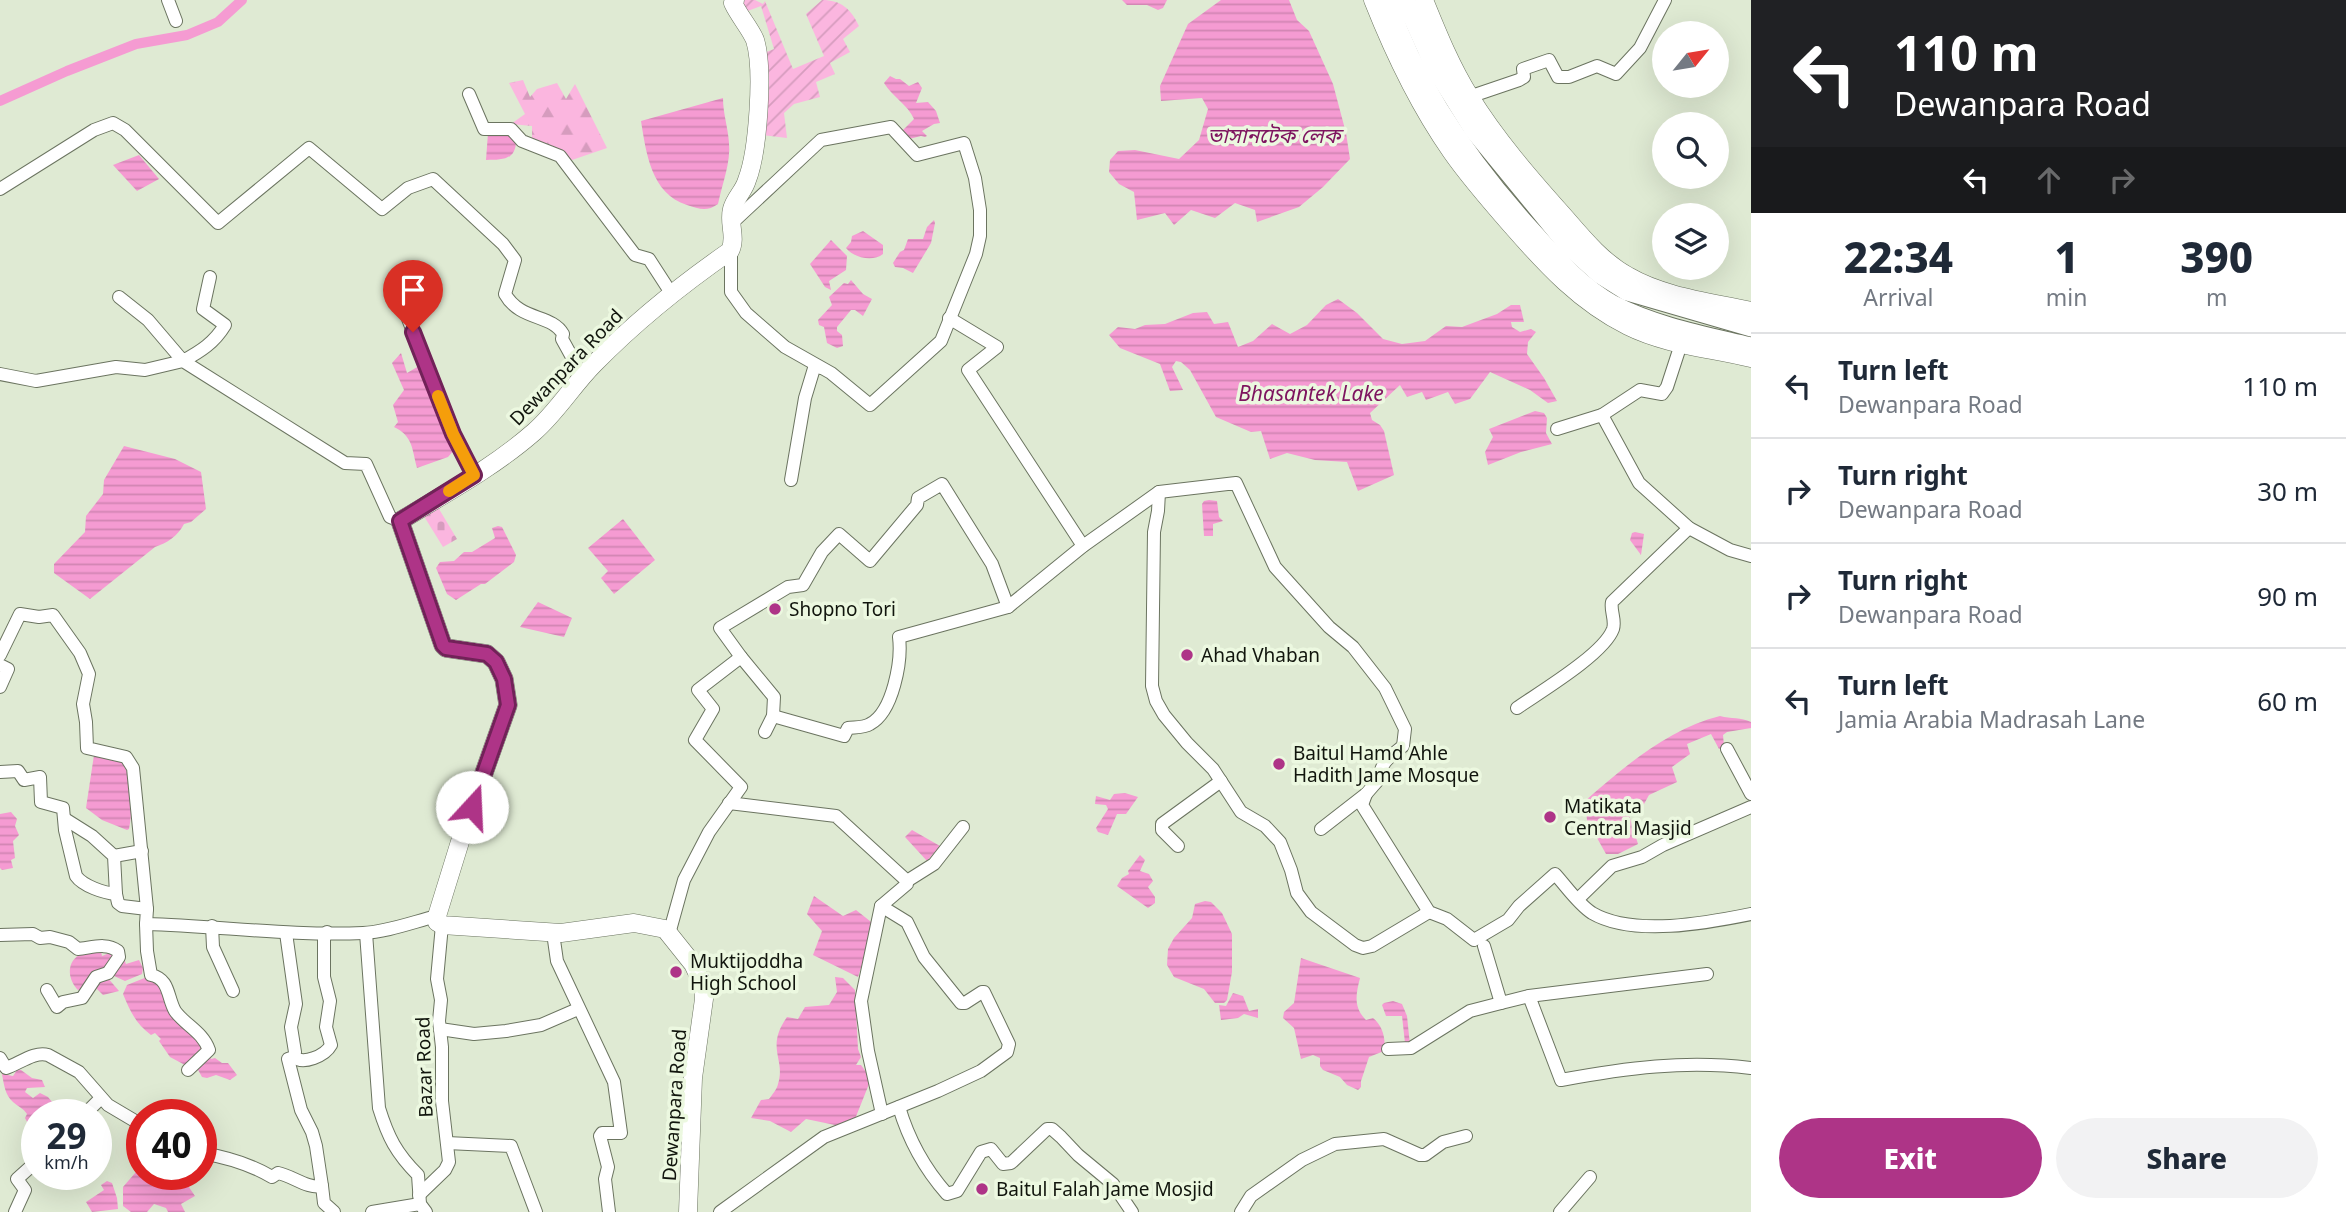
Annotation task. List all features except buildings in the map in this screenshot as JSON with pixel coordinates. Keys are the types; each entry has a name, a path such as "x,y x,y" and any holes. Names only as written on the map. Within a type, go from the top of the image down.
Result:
{"main road":[{"path":"1387,0 1405,46 1434,102 1483,174 1554,257 1593,291 1613,304 1669,326 1751,347"},
{"path":"1405,0 1420,37 1450,93 1474,130 1569,246 1600,274 1627,291 1751,327"}],"street":[{"path":"168,0 176,21"},
{"path":"731,224 821,140 891,127 917,155 964,143 978,197 980,236 976,254 941,341 870,405 822,368 785,347 746,313 731,292 731,250 734,243 731,224 732,209 747,182 754,150 759,96 754,40 738,14 733,3 735,0"},
{"path":"1373,0 1391,45 1452,153 1542,262 1592,305 1629,326 1681,344 1751,358"},
{"path":"1424,0 1469,97 1527,175 1576,230 1612,265 1637,281 1662,290 1751,311"},
{"path":"1450,93 1463,99 1524,77 1523,69 1549,60 1558,77 1569,77 1597,66 1616,74 1640,48 1665,0"},
{"path":"469,94 484,129 511,129 522,141 560,156 635,255 647,257 652,262 671,293"},
{"path":"0,190 94,130 113,123 125,130 218,223 309,148 382,209 408,188 433,178 503,244 515,260 505,294 509,302 521,312 560,327 564,334 562,339 583,377"},
{"name":"Dewanpara Road","path":"400,521 515,448 537,429 583,377 644,316 731,250"},
{"path":"0,374 36,381 116,368 145,370 183,361 205,349 225,325 202,309 210,277"},
{"path":"119,297 148,320 183,361 345,463 366,464 390,517 400,521 443,645 446,648 487,654 496,662 504,679 508,705 463,832 439,921"},
{"path":"403,306 453,434 474,475"},
{"path":"950,318 997,347 968,370 1083,546"},
{"path":"1557,429 1602,415 1640,390 1662,394 1667,387 1681,344"},
{"path":"791,480 805,398 815,365 822,368"},
{"path":"1602,415 1639,483 1689,528 1730,550 1751,556"},
{"path":"774,716 844,736 848,728 869,726 883,713 897,674 900,659 899,637 1008,607 1083,546 1159,492 1236,483 1275,567 1329,627 1353,647 1385,688 1405,729 1403,746 1384,762 1380,778 1366,794 1321,829"},
{"path":"765,732 774,716 774,697 720,628 788,587 803,585 822,552 839,534 870,561 917,505 918,498 942,484 992,564 1008,607"},
{"path":"1159,492 1154,532 1152,686 1164,715 1221,781 1241,812 1265,827 1280,842 1297,893 1311,912 1355,945 1363,948 1371,946 1429,912"},
{"path":"1517,708 1588,658 1611,633 1614,625 1612,602 1689,528"},
{"path":"0,655 20,614 39,617 53,615 80,653 89,674 83,704 87,748 120,755 130,761 142,851 148,964 151,975 165,983 170,1002 180,1018 198,1033 209,1050 188,1070"},
{"path":"669,934 684,880 709,832 740,787 695,740 713,709 698,690 741,657"},
{"path":"0,664 8,669 0,687"},
{"path":"1727,749 1751,794"},
{"path":"0,772 18,771 24,780 40,777 41,802 63,808 65,830 76,876 80,882 116,894"},
{"path":"1178,846 1161,830 1162,824 1221,781"},
{"path":"1366,794 1362,805 1429,912 1447,919 1474,940 1508,920 1519,906 1555,874 1591,912 1606,919 1638,925 1676,927 1751,914"},
{"path":"729,803 836,817 907,880"},
{"path":"1578,899 1612,866 1642,857 1663,845 1751,807"},
{"path":"65,819 92,836 114,856 118,903 122,906 147,909"},
{"path":"883,1114 868,1051 862,1001 881,906 907,884 907,880 933,864 962,827"},
{"path":"114,856 142,851"},
{"path":"720,1212 824,1137 981,1071 1007,1052 1009,1044 984,992 961,1003 924,957 907,922 881,906"},
{"path":"146,924 212,926 286,933 366,933 439,921 553,933 634,923 665,929 669,934"},
{"name":"Bazar Road","path":"421,1204 449,1162 442,1101 441,1000 437,979 439,921"},
{"path":"212,926 213,947 233,991"},
{"path":"293,1057 304,1061 328,1051 331,1045 327,1027 330,1001 324,977 324,939 327,932"},
{"path":"286,933 296,1004 290,1027 295,1052 293,1057 288,1059 289,1071 316,1146 324,1203 334,1212"},
{"path":"366,933 379,1108 385,1129 398,1154 418,1175 421,1204 372,1212"},
{"path":"553,933 557,961 614,1082 618,1101 621,1133 602,1133 600,1136 608,1167 605,1179 609,1212"},
{"path":"0,935 33,934 40,938 60,939 78,949 112,946 118,951 119,957 113,966 107,973 96,977 82,998 63,1002 57,1007 47,990"},
{"name":"Dewanpara Road","path":"669,934 693,964 703,985 704,999 693,1078 688,1212"},
{"path":"1484,946 1501,1003"},
{"path":"1388,1049 1412,1048 1470,1011 1529,996 1707,974"},
{"path":"1529,996 1561,1080 1629,1067 1710,1063 1751,1068"},
{"path":"440,1029 474,1034 506,1031 541,1025 578,1009"},
{"path":"0,1058 6,1068 36,1055 48,1055 79,1072 107,1105 126,1116"},
{"path":"899,1107 912,1143 933,1178 947,1194 957,1192 981,1153 987,1148 991,1149 1003,1164 1011,1163 1047,1129 1052,1129 1077,1155 1113,1184 1132,1212"},
{"path":"1241,1212 1251,1196 1302,1160 1335,1144 1384,1139 1425,1155 1443,1142 1466,1136"},
{"path":"447,1143 511,1146 536,1212"},
{"path":"217,1156 258,1169 272,1177 278,1173 315,1187 322,1186"},
{"path":"1560,1212 1590,1177"},
{"path":"15,1212 25,1190"}],"green space":[{"path":"745,0 755,0 763,4 765,1 793,69 824,56 806,14 822,0 845,7 859,26 843,39 850,52 830,63 835,74 816,82 820,97 794,104 784,113 787,138 762,135 764,53 774,49 761,6 745,12 741,4"},
{"path":"523,80 530,97 537,89 557,83 566,99 575,84 607,148 572,160 532,139 532,126 511,124 525,114 509,83"},
{"path":"436,504 457,539 443,547 422,513"}],"water":[{"path":"1122,0 1167,0 1163,8 1158,10 1147,5 1127,5"},
{"name":"ভাসানটেক লেক","path":"1221,0 1289,0 1297,20 1309,31 1333,84 1350,159 1299,207 1257,222 1255,210 1235,203 1215,218 1191,210 1174,225 1165,213 1137,220 1134,192 1119,184 1109,172 1110,160 1118,151 1135,150 1179,159 1199,140 1208,109 1202,98 1161,101 1160,86 1188,24"},
{"path":"890,76 909,86 918,82 922,88 916,103 928,102 936,111 940,123 922,131 927,136 909,139 900,133 914,119 884,83"},
{"path":"723,98 729,143 727,165 718,204 699,209 675,200 658,182 648,158 641,121"},
{"path":"488,133 510,134 516,138 511,155 503,159 486,160"},
{"path":"139,155 159,179 137,191 113,165"},
{"path":"934,220 931,243 913,273 895,267 893,263 904,250 908,239 923,239 927,227"},
{"path":"863,231 883,245 883,254 864,258 846,248 852,236"},
{"path":"831,240 847,256 846,270 829,281 831,290 825,287 810,264"},
{"path":"851,280 863,294 872,299 863,316 851,310 837,327 837,331 842,335 843,346 837,348 827,343 824,327 819,325 818,320 832,305 829,297"},
{"name":"Bhasantek Lake","path":"1338,299 1357,313 1383,339 1402,344 1425,341 1446,326 1462,327 1497,314 1511,305 1520,305 1524,322 1511,322 1512,327 1520,332 1531,329 1536,332 1528,342 1527,354 1557,401 1548,403 1530,390 1490,372 1470,399 1455,404 1448,392 1426,400 1422,392 1407,397 1400,385 1370,413 1372,420 1384,431 1394,475 1358,491 1347,462 1315,460 1287,453 1270,459 1261,431 1251,432 1216,417 1190,370 1181,362 1176,361 1172,367 1183,390 1170,391 1160,364 1120,348 1109,335 1118,327 1135,329 1145,325 1165,324 1193,313 1207,312 1214,324 1228,322 1238,347 1253,341 1272,324 1290,334 1307,325 1326,305"},
{"path":"401,353 407,373 419,366 455,449 448,457 417,468 408,439 394,427 398,422 393,405 404,390 392,363"},
{"path":"1535,411 1544,413 1547,418 1546,433 1552,444 1488,465 1485,452 1493,437 1489,429"},
{"path":"124,446 175,459 201,472 206,509 90,599 54,573 54,564 85,532 86,516 103,494 104,480"},
{"path":"1209,500 1217,501 1219,517 1223,521 1213,524 1213,536 1204,536 1202,504"},
{"path":"623,519 655,560 614,594 601,578 608,571 588,548"},
{"path":"502,527 516,555 514,562 485,584 456,600 447,594 436,568 440,562 454,561 464,552 472,552 495,538 492,528"},
{"path":"1635,532 1644,534 1641,555 1630,540"},
{"path":"538,602 572,618 564,637 520,627"},
{"path":"1720,716 1747,720 1751,722 1751,728 1727,732 1723,735 1724,746 1719,749 1711,734 1687,744 1690,754 1672,767 1677,782 1649,795 1644,804 1628,812 1638,844 1618,854 1606,854 1587,820 1585,801 1665,739"},
{"path":"94,755 120,760 125,767 132,802 127,830 102,820 86,808"},
{"path":"1125,793 1138,797 1126,814 1117,814 1108,835 1098,832 1096,828 1108,809 1106,805 1095,804 1096,796 1110,800 1114,794"},
{"path":"11,812 17,819 15,826 19,835 13,841 13,868 2,870 0,814"},
{"path":"912,830 940,846 927,861 905,837"},
{"path":"1140,855 1145,860 1140,871 1149,874 1153,881 1148,887 1155,897 1155,903 1148,908 1117,886 1122,878 1129,874 1128,871"},
{"path":"814,896 843,916 856,910 875,925 858,977 813,955 822,931 807,914"},
{"path":"1211,902 1222,913 1232,934 1232,972 1227,1000 1224,1003 1215,1003 1204,989 1174,977 1167,965 1168,949 1174,938 1192,918 1195,904"},
{"path":"101,951 102,956 114,951 110,968 93,972 87,989 78,990 72,982 72,963 81,954"},
{"path":"1301,958 1360,978 1357,1005 1366,1020 1373,1018 1379,1025 1385,1046 1384,1051 1369,1057 1358,1090 1347,1085 1340,1077 1323,1070 1320,1058 1313,1055 1301,1059 1294,1028 1283,1018 1284,1012 1294,1003"},
{"path":"124,959 126,964 139,960 143,968 142,974 125,981 114,976 114,967"},
{"path":"107,977 119,991 103,995 93,985"},
{"path":"147,977 157,978 205,1052 185,1065 170,1057 155,1033 151,1035 141,1026 123,994 127,985"},
{"path":"835,977 843,978 855,990 858,1049 861,1057 856,1065 861,1065 871,1079 853,1124 835,1125 806,1119 791,1132 770,1121 751,1118 761,1100 769,1099 777,1086 780,1067 777,1037 787,1017 798,1019 805,1007 829,1005 837,992"},
{"path":"1233,993 1243,996 1249,1011 1258,1009 1258,1018 1244,1014 1238,1018 1221,1020 1219,1005 1226,1006"},
{"path":"1393,1001 1402,1004 1407,1016 1410,1045 1405,1043 1402,1016 1386,1016 1382,1005"},
{"path":"209,1055 211,1059 228,1063 237,1075 230,1080 216,1075 202,1077 197,1068"},
{"path":"17,1070 21,1070 32,1078 42,1080 45,1087 27,1088 25,1092 33,1098 40,1093 50,1099 21,1099 21,1108 10,1099 2,1074 13,1076"},
{"path":"112,1183 118,1209 92,1212 86,1202 104,1190 112,1190"},
{"path":"126,1184 126,1190 191,1190 195,1196 181,1204 185,1212 168,1212 166,1208 154,1204 147,1212 131,1212 123,1206 123,1187"}],"waterway":[{"path":"0,101 136,44 187,35 218,22 242,0"}],"slow traffic":[{"path":"438,396 453,434 474,475 449,491"}],"place":[{"name":"Shopno Tori","path":"775,609"},
{"name":"Ahad Vhaban","path":"1187,655"},
{"name":"Baitul Hamd Ahle Hadith Jame Mosque","path":"1279,764"},
{"name":"Matikata Central Masjid","path":"1550,817"},
{"name":"Muktijoddha High School","path":"676,972"},
{"name":"Baitul Falah Jame Mosjid","path":"982,1189"}],"route":[{"path":"413,332 453,434 474,475 400,521 443,645 446,648 487,654 496,662 504,679 508,705 472,807"}]}
